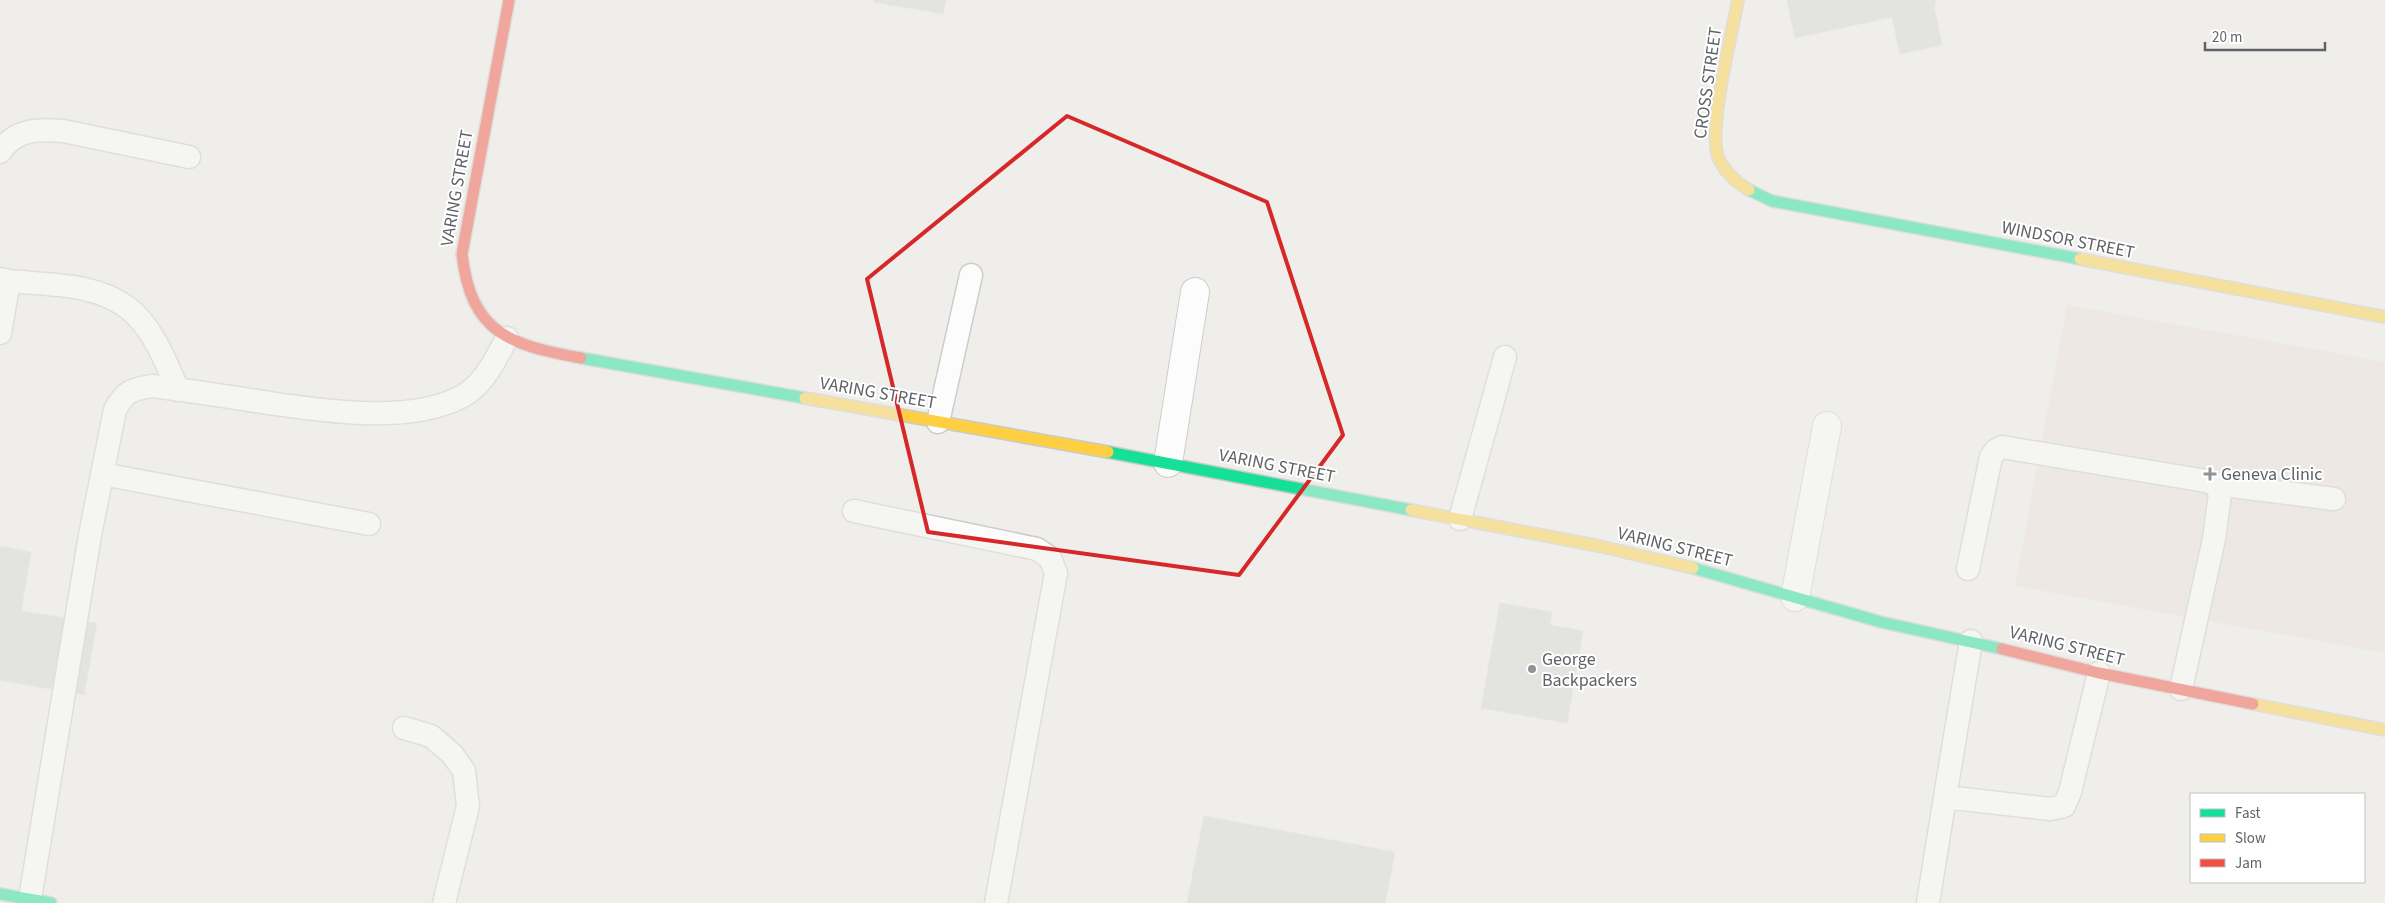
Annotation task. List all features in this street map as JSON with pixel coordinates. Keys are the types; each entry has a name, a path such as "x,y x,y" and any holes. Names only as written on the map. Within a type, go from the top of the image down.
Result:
{"street":[{"name":"VARING STREET","path":"509,0 462,254 464,274 484,319 507,338 534,349 1168,463 1600,546 1700,570 1881,622 1971,641 2100,673 2385,730"},
{"name":"CROSS STREET","path":"1738,0 1717,126 1717,154 1728,174 1746,190"},
{"name":"WINDSOR STREET","path":"1746,190 1772,201 2385,317"},
{"path":"1168,463 1195,292"},
{"path":"1795,597 1826,426"},
{"path":"0,894 40,901"}],"lane":[{"path":"0,152 5,144 15,136 28,131 43,129 63,131 189,157"},
{"path":"938,422 971,274"},
{"path":"0,333 4,280 77,288 103,294 129,308 144,325 160,351 178,390"},
{"path":"40,901 102,474 115,410 121,398 134,389 153,386 332,411 384,413 428,408 460,397 470,390 488,373 507,338"},
{"path":"1460,520 1505,357"},
{"path":"1968,569 1991,457 1996,450 2002,447 2206,480 2216,484 2334,499"},
{"path":"102,474 369,524"},
{"path":"2181,689 2214,539 2220,494 2216,484"},
{"path":"854,511 1037,549 1050,558 1056,573 996,903"},
{"path":"1928,903 1971,641"},
{"path":"1945,797 2050,809 2064,806 2070,792 2100,673"},
{"path":"404,728 431,736 452,754 464,771 468,806 444,903"}],"highlighted area":[{"path":"1067,116 1267,202 1343,435 1239,575 928,532 867,279"}],"shaded area":[{"name":"Geneva Clinic","path":"2067,305 2385,362 2385,653 2015,586"}],"building":[{"path":"874,0 946,0 943,14 874,2"},
{"path":"1787,0 1936,0 1934,7 1942,45 1900,54 1892,17 1795,38"},
{"path":"0,546 31,552 21,611 97,623 84,695 0,680"},
{"name":"George Backpackers","path":"1500,603 1552,612 1550,625 1583,631 1567,723 1481,708"},
{"path":"1204,816 1395,852 1385,903 1187,903"}],"traffic: fast":[{"path":"1749,190 1772,201 2080,259"},
{"path":"581,358 805,398"},
{"path":"1108,452 1411,510"},
{"path":"1693,568 1881,622 2002,649"},
{"path":"0,894 51,903"}],"traffic: slow":[{"path":"1738,0 1718,103 1716,143 1718,157 1724,167 1735,180 1749,190"},
{"path":"2080,259 2385,317"},
{"path":"805,398 1108,452"},
{"path":"1411,510 1599,546 1693,568"},
{"path":"2253,704 2385,730"}],"traffic: jam":[{"path":"509,0 462,254 467,281 475,303 485,319 499,332 515,341 535,348 581,358"},
{"path":"2002,649 2099,673 2253,704"}],"place":[{"name":"Geneva Clinic","path":"2210,474"},
{"name":"George Backpackers","path":"1532,669"}]}
